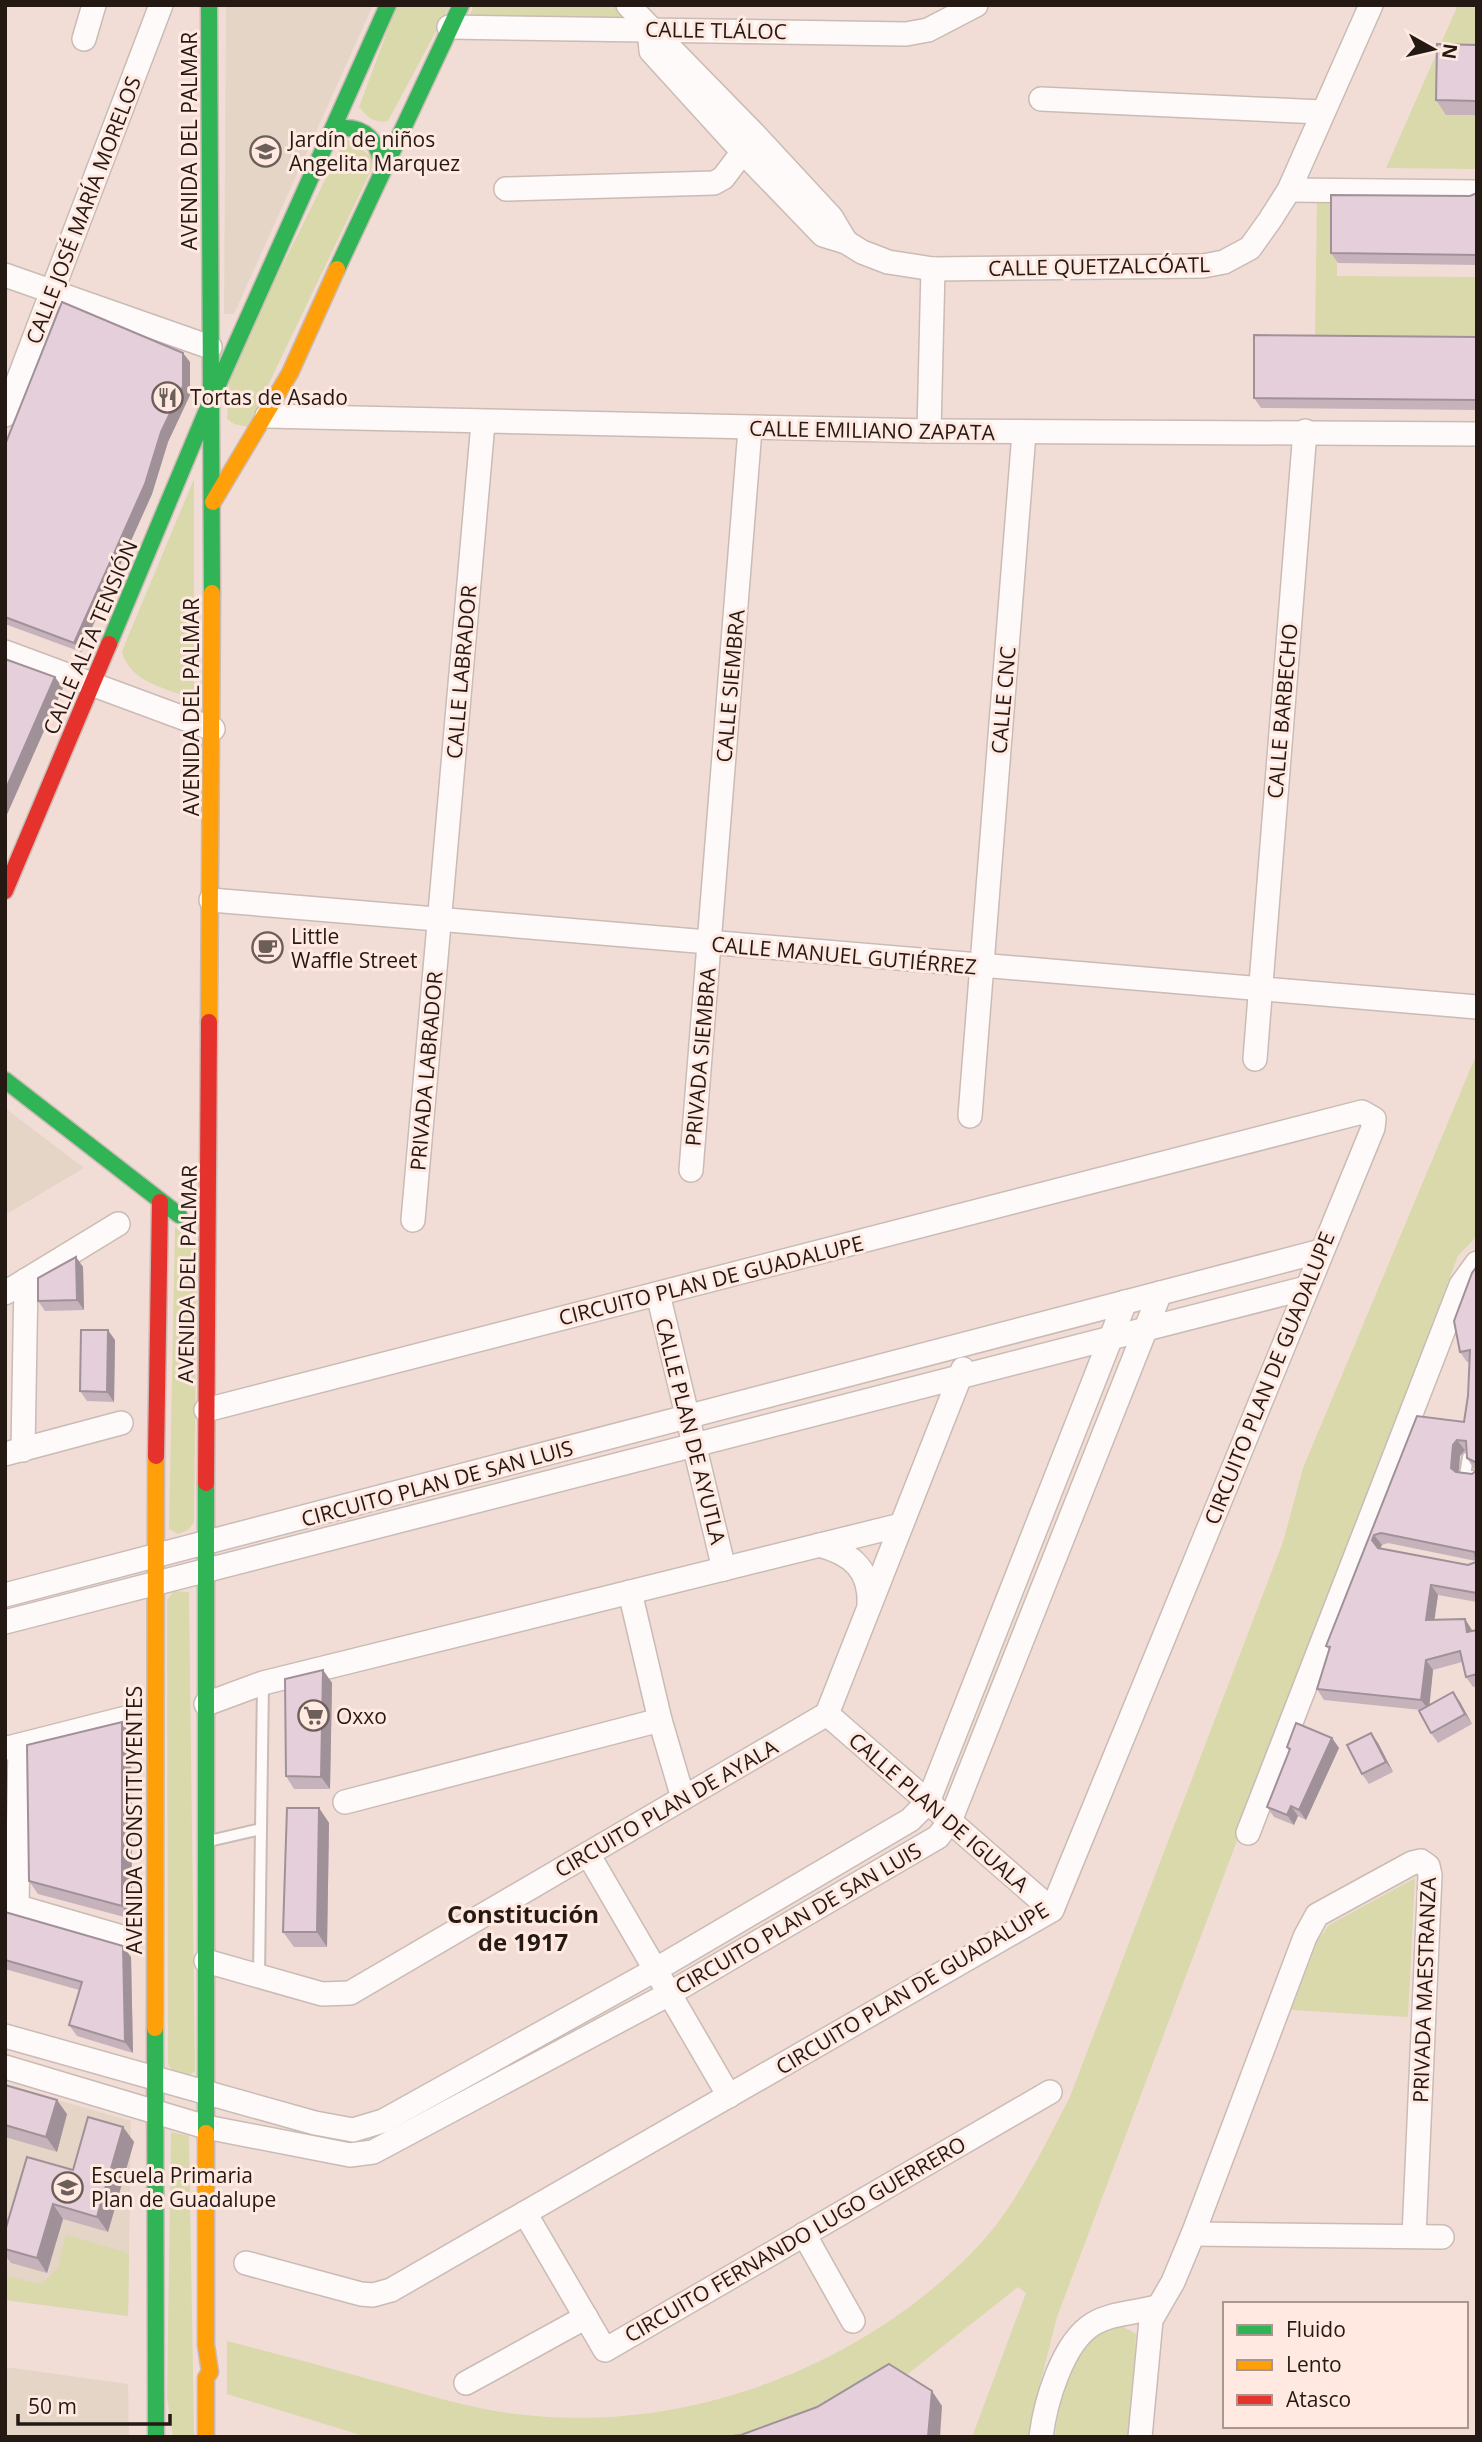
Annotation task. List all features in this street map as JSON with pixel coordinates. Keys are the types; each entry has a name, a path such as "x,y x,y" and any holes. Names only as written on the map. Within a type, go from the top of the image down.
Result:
{"main road":[{"name":"AVENIDA DEL PALMAR","path":"206,1410 213,729 209,5"},
{"name":"CALLE ALTA TENSIÓN","path":"5,891 212,398 388,5"},
{"path":"212,502 267,416 383,168 391,125 461,5"},
{"path":"350,87 351,101 356,113 365,122 391,125"},
{"path":"326,140 334,132 345,128 369,134 377,144 383,168"},
{"path":"5,1080 160,1202 208,1235"},
{"name":"AVENIDA CONSTITUYENTES","path":"156,2437 154,2374 158,2350 154,2342 155,1585 156,1314 160,1202"},
{"path":"206,1410 206,2345 210,2372 206,2378 206,2437"}],"street":[{"path":"84,39 94,5"},
{"name":"CALLE JOSÉ MARÍA MORELOS","path":"5,415 161,5"},
{"name":"CALLE QUETZALCÓATL","path":"628,5 649,28 651,51 749,144 823,235 846,242 888,262 933,269 1203,266 1224,262 1250,248 1289,190 1321,112 1371,5"},
{"name":"CALLE TLÁLOC","path":"449,27 906,34 928,30 976,5"},
{"path":"1041,99 1321,112"},
{"path":"506,190 715,183 723,178 749,144"},
{"path":"1289,190 1477,192"},
{"path":"929,431 933,269"},
{"path":"5,275 210,347"},
{"name":"CALLE EMILIANO ZAPATA","path":"267,416 750,429 1477,435"},
{"name":"CALLE LABRADOR","path":"440,922 483,423"},
{"name":"CALLE SIEMBRA","path":"709,944 750,429"},
{"name":"CALLE BARBECHO","path":"1255,1059 1305,432"},
{"name":"CALLE CNC","path":"970,1116 1024,433"},
{"path":"5,652 213,729"},
{"name":"CALLE MANUEL GUTIÉRREZ","path":"211,900 440,922 1477,1007"},
{"name":"PRIVADA LABRADOR","path":"413,1220 440,922"},
{"name":"PRIVADA SIEMBRA","path":"691,1170 709,944"},
{"name":"CIRCUITO PLAN DE GUADALUPE","path":"206,1410 1368,1113 1374,1119 1373,1128 1052,1910 391,2290 373,2295 246,2263"},
{"path":"5,1293 118,1224"},
{"name":"CIRCUITO PLAN DE SAN LUIS","path":"5,1595 206,1545 1321,1251"},
{"path":"1248,1833 1461,1285 1477,1263"},
{"path":"26,1280 14,1452 121,1423"},
{"name":"CIRCUITO PLAN DE SAN LUIS","path":"5,1622 1306,1289"},
{"name":"CIRCUITO PLAN DE SAN LUIS","path":"5,2067 206,2127 350,2155 384,2147 669,1994 938,1836 950,1821 1160,1293"},
{"name":"CALLE PLAN DE AYUTLA","path":"657,1294 724,1569"},
{"name":"CIRCUITO PLAN DE SAN LUIS","path":"5,2036 315,2123 353,2130 383,2121 655,1970 910,1820 928,1802 1125,1302"},
{"path":"827,1714 974,1342"},
{"path":"206,1704 263,1683 901,1525"},
{"path":"819,1545 835,1549 859,1565 870,1589 869,1608"},
{"path":"630,1592 660,1720 683,1798"},
{"name":"CALLE PLAN DE IGUALA","path":"827,1714 1052,1910"},
{"name":"CIRCUITO PLAN DE AYALA","path":"206,1961 322,1994 350,1993 827,1714"},
{"path":"130,1717 13,1747 11,1905 130,1939"},
{"path":"345,1802 660,1720"},
{"path":"588,1854 729,2096"},
{"name":"PRIVADA MAESTRANZA","path":"1140,2437 1149,2335 1156,2307 1172,2282 1193,2234 1305,1937 1317,1916 1412,1863 1421,1861 1428,1866 1430,1875 1414,2236"},
{"name":"CIRCUITO FERNANDO LUGO GUERRERO","path":"525,2213 605,2350 1050,2092"},
{"path":"312,2147 315,2123"},
{"path":"804,2234 853,2322"},
{"path":"1193,2234 1442,2237"},
{"path":"1041,2437 1053,2385 1069,2352 1090,2325 1110,2317 1156,2307"},
{"path":"1132,2314 1140,2319 1149,2335"},
{"path":"466,2383 586,2317"}],"lane":[{"path":"1468,1457 1465,1475 1477,1477"},
{"path":"259,1975 263,1683"},
{"path":"206,1842 261,1829"}],"shaded area":[{"name":"Jardín de niños Angelita Marquez","path":"226,5 373,5 234,314 224,314"},
{"path":"5,1108 84,1168 5,1215"},
{"name":"Escuela Primaria Plan de Guadalupe","path":"5,2085 131,2121 128,2316 5,2300"},
{"path":"5,2367 128,2384 129,2437 5,2437"}],"green space":[{"path":"397,5 450,5 388,121 379,121 368,117 359,107"},
{"path":"474,5 619,5 634,20 467,21"},
{"path":"1458,5 1477,5 1477,169 1386,168"},
{"path":"346,138 376,160 248,427 234,424 227,419 230,370"},
{"path":"1337,196 1337,276 1477,277 1477,332 1473,340 1315,338 1317,198"},
{"path":"194,479 194,699 161,688 141,677 126,662 122,651"},
{"path":"1477,1053 1477,1236 1458,1256 1057,2317 1039,2388 1033,2437 972,2437 1026,2293 1018,2287 904,2377 779,2437 367,2437 227,2394 227,2341 441,2399 508,2413 588,2418 650,2413 712,2401 772,2382 830,2356 885,2324 935,2286 981,2243 1018,2193 1069,2099 1283,1542 1303,1468"},
{"path":"175,1227 197,1248 194,1522 188,1530 178,1534 169,1529"},
{"path":"174,1591 189,1592 195,2071 188,2076 173,2072 168,2064 167,1600"},
{"path":"1415,1878 1408,2017 1291,2010 1318,1940 1329,1925"},
{"path":"171,2132 189,2136 194,2437 173,2437 167,2397"},
{"path":"66,2235 129,2253 128,2316 5,2300 5,2276 41,2284 57,2270"},
{"path":"1122,2326 1136,2334 1131,2437 1055,2437 1059,2410 1074,2365 1090,2341 1100,2332"}],"building":[{"path":"1437,44 1477,45 1477,101 1436,100"},
{"path":"1477,193 1477,255 1331,253 1331,195 1470,196"},
{"path":"62,302 183,353 183,386 161,432 145,484 74,643 5,617 5,445"},
{"path":"1254,335 1477,337 1477,400 1254,398"},
{"path":"5,659 55,677 5,791"},
{"path":"76,1257 77,1300 38,1301 38,1278"},
{"path":"1477,1266 1477,1463 1467,1458 1466,1441 1457,1440 1453,1445 1451,1468 1456,1472 1472,1474 1477,1465 1477,1593 1431,1585 1426,1620 1465,1619 1467,1632 1477,1630 1477,1674 1466,1677 1460,1651 1426,1660 1421,1700 1317,1689 1330,1647 1326,1646 1417,1416 1464,1422 1470,1350 1460,1352 1454,1321","holes":["1381,1533 1475,1552 1476,1562 1468,1565 1378,1548 1372,1540 1374,1535"]},
{"path":"81,1330 108,1330 107,1392 80,1391"},
{"path":"323,1670 321,1777 286,1776 285,1679"},
{"path":"1453,1692 1465,1714 1431,1733 1419,1711"},
{"path":"122,1722 122,1906 29,1881 27,1745"},
{"path":"1296,1723 1332,1738 1299,1810 1291,1806 1287,1815 1267,1807 1290,1749 1287,1747"},
{"path":"1371,1733 1386,1762 1362,1774 1347,1745"},
{"path":"287,1808 319,1808 317,1932 283,1932"},
{"path":"5,1912 123,1946 125,2042 69,2025 82,1982 5,1960"},
{"path":"5,2085 57,2100 46,2137 5,2125"},
{"path":"88,2117 123,2127 97,2217 53,2204 37,2258 5,2249 5,2231 27,2157 73,2170"},
{"path":"889,2364 932,2391 928,2437 723,2437 741,2435 817,2407"}],"traffic: fast":[{"path":"209,5 212,593"},
{"path":"109,644 212,398 388,5"},
{"path":"337,269 461,5"},
{"path":"326,140 345,128 361,131 376,146 383,168"},
{"path":"5,1080 179,1215"},
{"path":"206,1483 206,2133"},
{"path":"155,2028 156,2437"}],"traffic: slow":[{"path":"213,502 290,373 337,269"},
{"path":"209,1022 212,593"},
{"path":"155,2028 156,1456"},
{"path":"206,2133 206,2345 210,2372 206,2378 206,2437"}],"traffic: jam":[{"path":"5,891 109,644"},
{"path":"206,1483 209,1022"},
{"path":"156,1456 160,1202"}],"place":[{"name":"Jardín de niños Angelita Marquez","path":"266,151"},
{"name":"Tortas de Asado","path":"167,397"},
{"name":"Little Waffle Street","path":"268,948"},
{"name":"Oxxo","path":"313,1716"},
{"name":"Escuela Primaria Plan de Guadalupe","path":"68,2187"}],"district":[{"name":"Constitución de 1917","path":"523,1927"}]}
